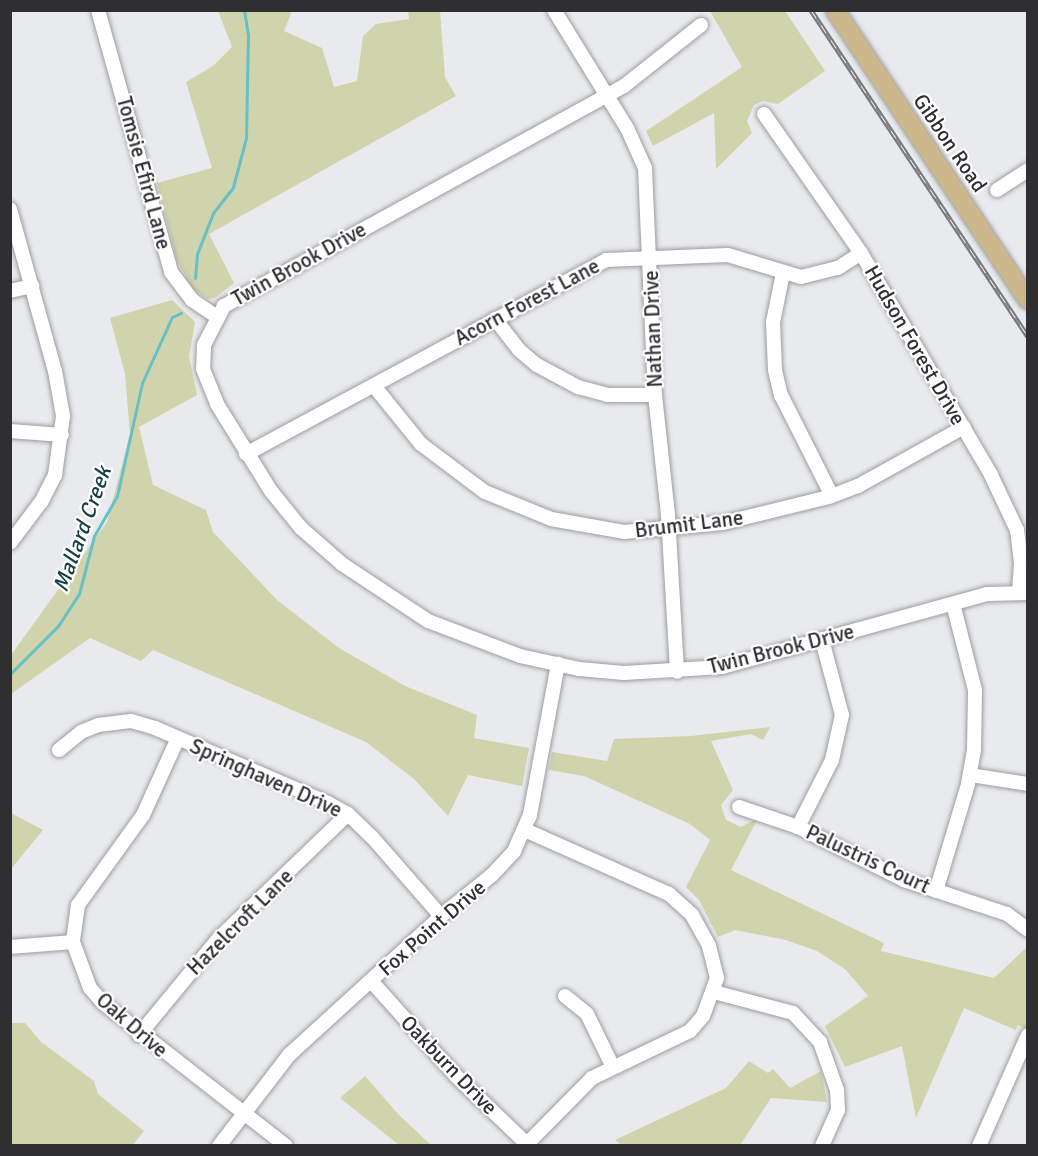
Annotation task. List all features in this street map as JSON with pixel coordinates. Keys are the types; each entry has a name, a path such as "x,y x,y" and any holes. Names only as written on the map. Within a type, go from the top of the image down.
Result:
{"main road":[{"name":"Gibbon Road","path":"835,10 1028,300"}],"street":[{"name":"Tomsie Efird Lane","path":"98,10 171,272 192,300 217,316"},
{"name":"Nathan Drive","path":"554,10 638,148 645,168 651,257 655,395 669,531 677,672"},
{"name":"Twin Brook Drive","path":"701,25 624,86 240,296 217,316 204,345 203,369 216,404 246,454 301,528 363,582 403,608 463,637 558,664 624,673 677,672 722,667 987,594 1023,593"},
{"name":"Hudson Forest Drive","path":"764,114 861,253 964,428 1017,530 1023,593"},
{"path":"997,190 1028,170"},
{"path":"10,209 62,403 62,435 50,487 10,543"},
{"name":"Acorn Forest Lane","path":"246,454 606,260 729,255 801,277 820,275 861,253"},
{"path":"783,273 773,322 775,370 781,395 832,496"},
{"path":"10,291 32,286"},
{"path":"495,319 519,350 537,365 578,387 607,395 655,395"},
{"name":"Brumit Lane","path":"374,387 421,444 464,479 507,503 583,527 624,532 669,531 742,519 832,496 858,486 964,428"},
{"path":"10,431 62,435"},
{"path":"936,891 969,775 975,690 952,604"},
{"path":"798,827 832,760 842,715 822,640"},
{"name":"Fox Point Drive","path":"219,1146 289,1055 372,982 441,916 492,875 525,830 558,664"},
{"name":"Springhaven Drive","path":"58,750 81,732 118,721 143,725 178,738 348,814 441,916"},
{"name":"Oak Drive","path":"178,738 143,815 78,905 73,942 90,988 139,1035 286,1146"},
{"path":"969,775 1028,784"},
{"name":"Palustris Court","path":"739,807 798,827 904,880 1006,914 1028,930"},
{"name":"Hazelcroft Lane","path":"139,1035 218,939 348,814"},
{"path":"525,830 642,880 682,904 709,946 717,978 714,992 690,1031 612,1065 592,1078 528,1145"},
{"path":"10,947 73,942"},
{"name":"Oakburn Drive","path":"372,982 456,1076 528,1145"},
{"path":"714,992 793,1013 820,1042 837,1100 833,1125 822,1146"},
{"path":"565,996 587,1014 612,1065"},
{"path":"979,1146 1028,1035"}],"green space":[{"path":"218,11 292,11 284,31 322,48 334,87 357,81 363,36 376,24 409,19 408,11 440,11 445,77 456,96 209,234 234,283 215,298 208,299 193,289 177,261 157,183 212,168 186,82 213,66 232,47"},
{"path":"710,11 785,11 825,71 778,104 763,101 754,105 747,121 752,133 716,169 714,113 653,146 646,131 742,67"},
{"path":"172,300 195,322 189,357 197,395 139,427 153,485 206,510 213,532 277,600 339,648 405,686 477,715 474,738 529,748 522,786 468,775 448,816 414,779 366,742 153,650 141,661 90,638 11,694 11,655 107,522 130,434 125,374 110,318"},
{"path":"770,727 763,740 751,734 711,741 733,790 721,805 726,820 741,827 758,818 731,870 884,943 881,951 994,978 1027,947 1027,1030 1018,1025 1016,1030 964,1008 916,1118 902,1046 845,1067 825,1026 868,996 846,970 817,951 786,940 735,930 718,937 699,900 686,887 710,840 690,824 584,776 549,770 552,752 607,761 614,739 691,736"},
{"path":"11,813 43,830 11,869"},
{"path":"11,1023 25,1023 41,1042 94,1081 98,1094 144,1131 133,1145 11,1145"},
{"path":"749,1061 768,1073 773,1069 790,1088 821,1071 827,1102 771,1098 740,1145 623,1146 615,1140 726,1088"},
{"path":"365,1076 399,1115 431,1145 399,1145 340,1098"}],"waterway":[{"name":"Mallard Creek","path":"195,278 197,254 213,213 233,187 246,138 248,35 244,10"},
{"name":"Mallard Creek","path":"10,674 58,626 79,594 94,536 117,496 142,383 172,317 181,313"}],"railway":[{"path":"811,10 1028,336"}]}
